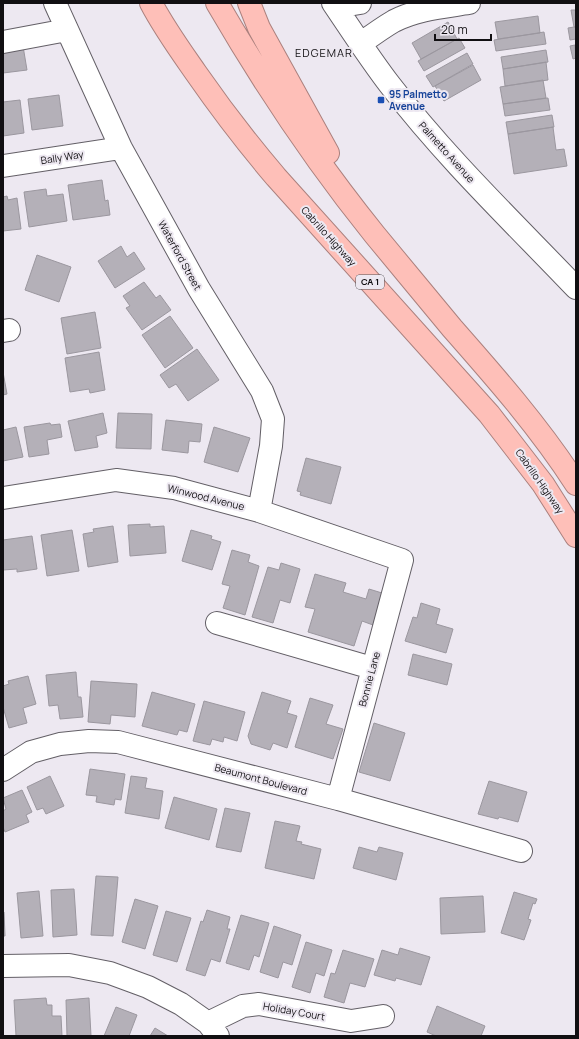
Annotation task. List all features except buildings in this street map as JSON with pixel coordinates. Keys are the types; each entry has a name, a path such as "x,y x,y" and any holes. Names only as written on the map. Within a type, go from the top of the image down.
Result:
{"highway":[{"path":"135,3 165,29"},
{"name":"Cabrillo Highway","path":"151,3 165,29 250,146 276,177 489,414 543,484 576,536"},
{"path":"218,3 257,69 324,170 375,234 517,404 561,461 576,484"},
{"path":"248,3 259,28 295,95 375,234"}],"street":[{"name":"Waterford Street","path":"55,3 121,148 199,289 262,391 273,419 271,446 259,511"},
{"path":"335,5 360,3"},
{"path":"360,44 394,22 414,13 469,3"},
{"name":"Palmetto Avenue","path":"335,5 360,44 390,85 431,134 472,180 576,288"},
{"path":"3,42 67,30"},
{"name":"Bally Way","path":"3,166 121,148"},
{"name":"Winwood Avenue","path":"3,498 116,480 174,488 259,511 402,560"},
{"name":"Bonnie Lane","path":"338,800 402,560"},
{"path":"217,623 372,668"},
{"name":"Beaumont Boulevard","path":"3,770 30,752 60,744 89,741 118,742 338,800 522,851"},
{"path":"3,966 69,965 110,973 154,990 181,1004 213,1029"},
{"name":"Holiday Court","path":"213,1029 243,1006 259,1004 351,1021 383,1016"}],"place":[{"name":"95 Palmetto Avenue","path":"381,100"}],"district":[{"name":"EDGEMAR","path":"324,53"}]}
